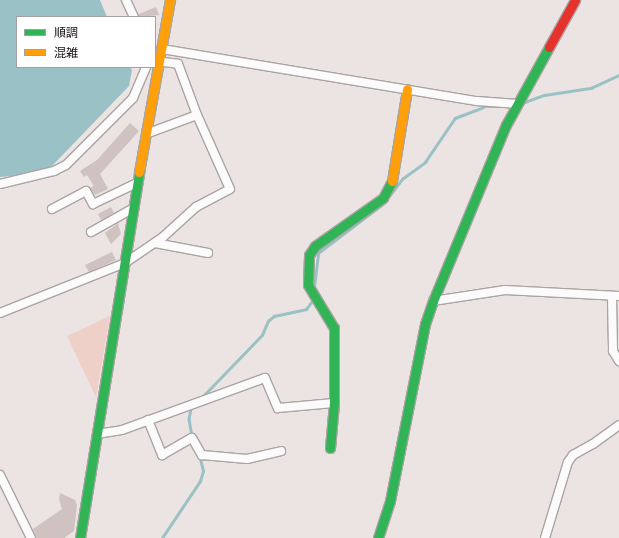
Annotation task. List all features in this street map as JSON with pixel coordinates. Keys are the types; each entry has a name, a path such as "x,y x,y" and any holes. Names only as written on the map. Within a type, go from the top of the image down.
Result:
{"street":[{"path":"126,0 134,16"},
{"path":"0,313 125,263 155,243 196,208 230,189 178,64 157,60 162,49 170,0"},
{"path":"378,538 390,501 425,324 433,301 506,125 575,0"},
{"path":"162,49 477,101 518,104"},
{"path":"0,184 47,173 66,165 133,98 146,68"},
{"path":"80,538 156,68"},
{"path":"330,448 334,403 334,328 308,286 310,255 315,246 383,198 393,178 407,89"},
{"path":"146,134 198,115"},
{"path":"52,209 86,191 94,204 137,183"},
{"path":"91,232 132,209"},
{"path":"155,243 208,253"},
{"path":"433,301 505,290 615,296 613,351 619,361"},
{"path":"97,434 122,430 265,378 278,408 334,403"},
{"path":"148,420 162,455 192,438 202,455 247,459 281,451"},
{"path":"545,538 568,462 573,455 593,444 619,424"},
{"path":"0,475 30,538"}],"shaded area":[{"path":"110,316 96,397 67,336"}],"water":[{"path":"0,0 100,0 107,16 16,16 16,68 131,68 132,70 129,86 52,166 32,174 0,177"}],"building":[{"path":"156,7 159,15 139,16 139,14"},
{"path":"130,123 139,131 100,174 108,189 95,195 90,188 94,186 87,175 84,177 80,171 97,160"},
{"path":"111,207 114,213 101,220 98,214"},
{"path":"118,223 121,234 111,244 105,233"},
{"path":"112,252 116,260 89,272 85,265"},
{"path":"60,493 75,500 77,505 74,531 64,538 37,538 33,529 62,509 59,499"}],"waterway":[{"path":"522,103 544,95 591,88 619,75"},
{"path":"390,195 402,179 425,162 455,118 483,107 512,107"},
{"path":"314,287 318,253 384,203"},
{"path":"202,397 262,335 268,321 274,316 306,309 313,300"},
{"path":"191,409 189,419 192,436"},
{"path":"162,538 200,481 203,471 199,455"}],"traffic: fast":[{"path":"378,538 390,501 425,324 433,301 506,125 549,47"},
{"path":"80,538 139,172"},
{"path":"330,448 334,403 334,328 308,285 309,255 315,246 383,198 392,181"}],"traffic: slow":[{"path":"139,172 170,0"},
{"path":"392,181 407,89"}],"traffic: jam":[{"path":"549,47 575,0"}]}
